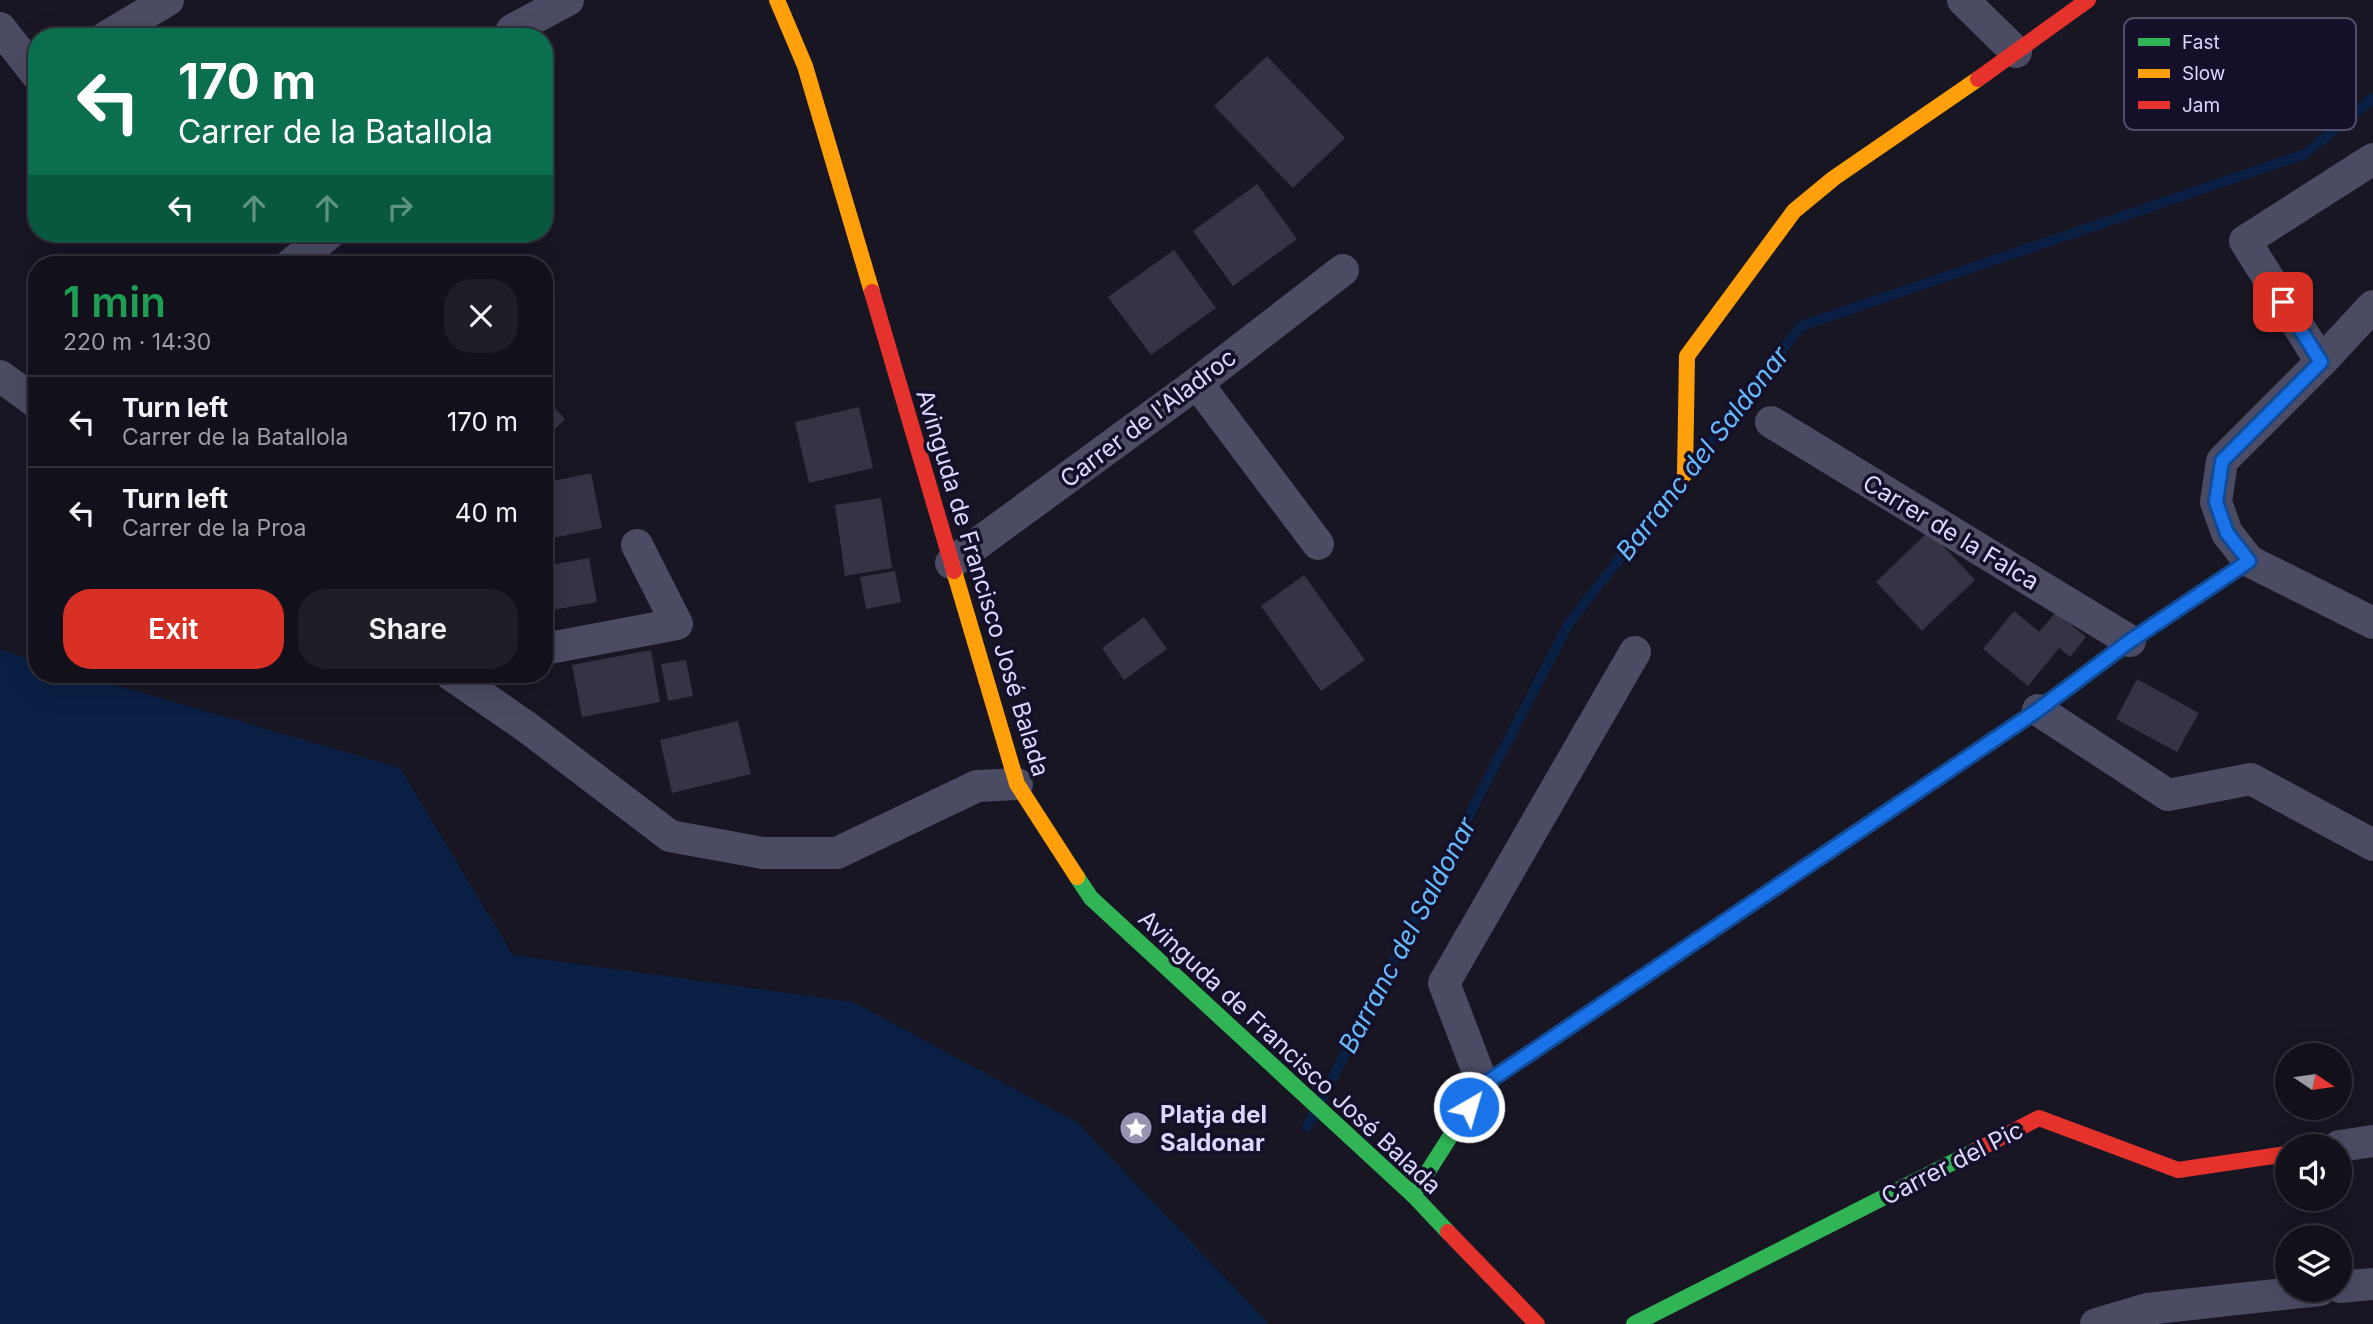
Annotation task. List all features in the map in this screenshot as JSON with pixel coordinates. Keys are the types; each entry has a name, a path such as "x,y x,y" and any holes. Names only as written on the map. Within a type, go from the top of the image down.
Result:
{"street":[{"path":"121,28 168,0"},
{"path":"516,28 568,0"},
{"name":"Avinguda de Francisco José Balada","path":"777,0 805,66 1017,784 1091,898 1413,1195 1537,1324"},
{"path":"1963,0 2016,52"},
{"path":"1685,474 1688,356 1794,211 1834,178 2088,0"},
{"path":"0,28 28,64"},
{"path":"2321,362 2245,241 2373,159"},
{"path":"301,256 319,242"},
{"name":"Carrer de l'Aladroc","path":"951,563 1197,383 1343,270"},
{"path":"2373,306 2222,461 2216,502 2227,533 2249,561 2373,624"},
{"path":"0,376 28,396"},
{"path":"1197,383 1318,544"},
{"name":"Carrer de la Falca","path":"1771,422 2130,641"},
{"path":"553,647 677,624 637,545"},
{"path":"1413,1195 1483,1085 2038,710 2130,641 2249,561"},
{"path":"1483,1085 1444,983 1634,652"},
{"path":"463,683 528,728 670,836 763,853 837,853 977,786 1017,784"},
{"path":"2038,710 2168,794 2251,779 2373,845"},
{"name":"Carrer del Pic","path":"1634,1324 2039,1118 2178,1170 2275,1156"},
{"path":"2352,1144 2373,1141"},
{"path":"2352,1286 2373,1284"},
{"path":"2096,1324 2147,1309 2275,1295"}],"water":[{"path":"0,650 28,658 28,683 108,683 400,768 513,955 853,1002 1078,1123 1269,1324 0,1324"}],"building":[{"path":"1267,56 1345,138 1293,188 1214,106"},
{"path":"1257,184 1297,239 1233,286 1193,231"},
{"path":"1174,250 1216,308 1151,355 1108,297"},
{"path":"553,406 565,419 553,431"},
{"path":"859,407 873,468 809,483 795,422"},
{"path":"591,473 602,528 553,538 553,481"},
{"path":"881,498 892,568 845,576 835,505"},
{"path":"1929,531 1975,580 1922,631 1876,582"},
{"path":"589,558 597,602 553,610 553,565"},
{"path":"895,571 901,602 866,609 860,577"},
{"path":"1304,575 1365,660 1321,691 1261,606"},
{"path":"2014,611 2039,632 2056,612 2086,637 2070,657 2059,648 2028,686 1983,649"},
{"path":"1144,617 1167,649 1124,680 1102,648"},
{"path":"651,650 660,702 582,717 572,665"},
{"path":"686,660 693,696 668,701 661,664"},
{"path":"2137,679 2199,713 2177,752 2116,719"},
{"path":"738,721 751,774 672,793 660,740"}],"waterway":[{"name":"Barranc del Saldonar","path":"2356,112 2373,98"},
{"name":"Barranc del Saldonar","path":"1696,460 1801,326 2305,154 2334,130"},
{"name":"Barranc del Saldonar","path":"1307,1127 1569,623 1682,479"}],"traffic: fast":[{"path":"1077,877 1091,898 1413,1195 1448,1232"},
{"path":"1413,1195 1483,1085 1596,1009"},
{"path":"1634,1324 1975,1151"}],"traffic: slow":[{"path":"777,0 805,66 872,292"},
{"path":"1685,474 1687,356 1794,211 1834,178 1978,79"},
{"path":"954,571 1017,784 1077,877"},
{"path":"1596,1009 2031,715"}],"traffic: jam":[{"path":"1978,79 2088,0"},
{"path":"872,292 954,571"},
{"path":"2031,715 2130,641 2249,561"},
{"path":"1975,1151 2039,1118 2178,1170 2275,1156"},
{"path":"1448,1232 1537,1324"}],"place":[{"name":"Platja del Saldonar","path":"1136,1128"}],"route":[{"path":"1469,1107 1483,1085 2038,710 2130,641 2249,561 2227,533 2216,502 2222,461 2321,362 2283,302"}]}
